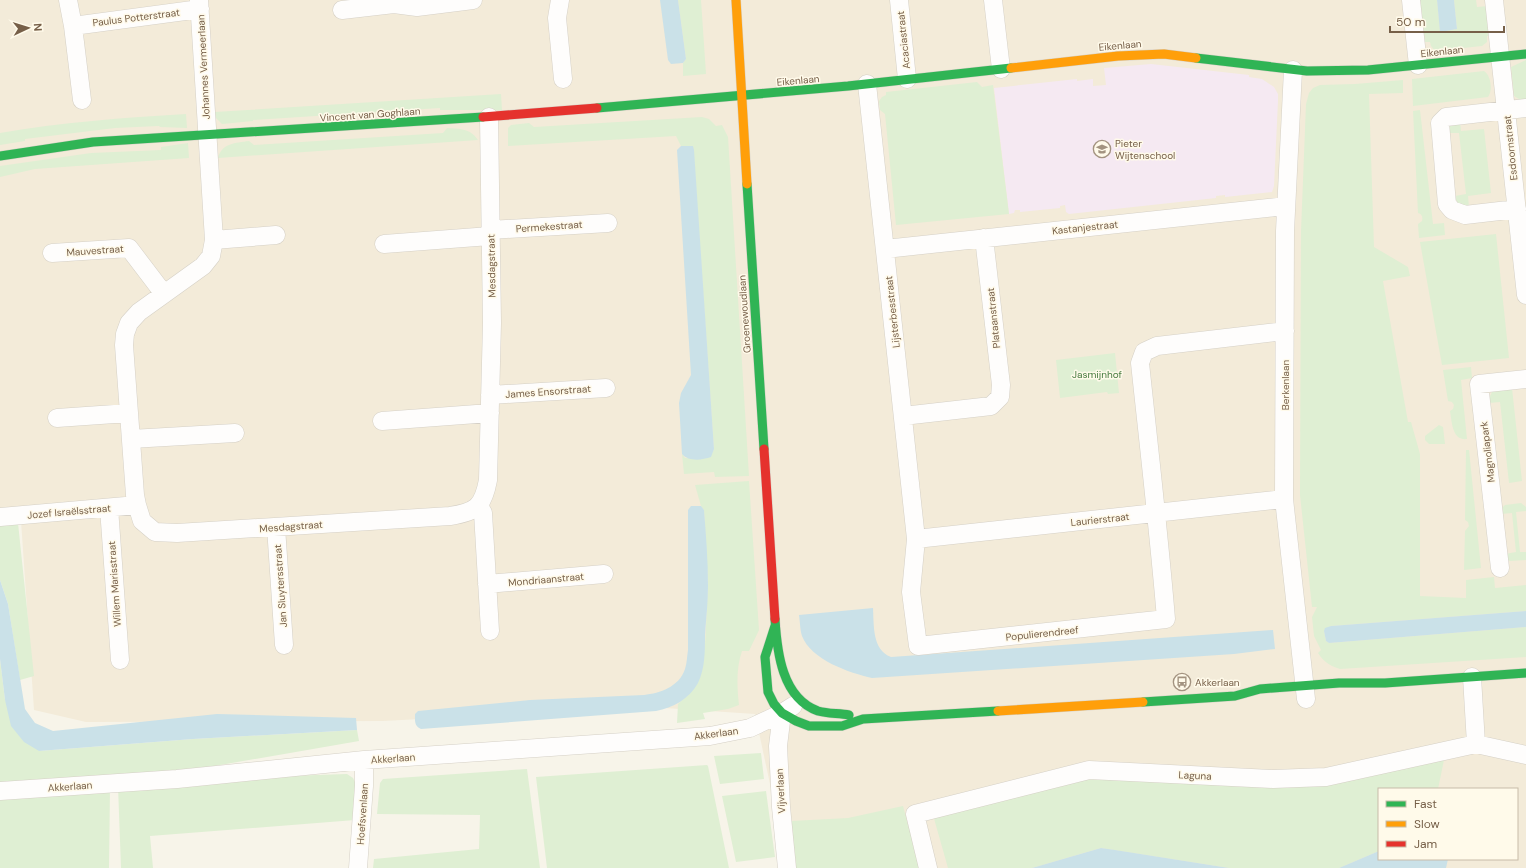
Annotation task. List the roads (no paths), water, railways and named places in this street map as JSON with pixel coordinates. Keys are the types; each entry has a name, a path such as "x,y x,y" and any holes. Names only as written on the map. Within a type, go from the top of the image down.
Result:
{"street":[{"path":"68,0 73,26 82,100"},
{"path":"342,10 393,2 417,7 473,0"},
{"path":"560,0 557,18 563,80"},
{"name":"Groenewoudlaan","path":"736,0 775,626 779,656 783,671 787,682 801,700"},
{"name":"Acaciastraat","path":"898,0 907,79"},
{"path":"993,0 1000,68"},
{"path":"1411,0 1418,65"},
{"name":"Esdoornstraat","path":"1494,0 1526,295"},
{"name":"Paulus Potterstraat","path":"73,26 199,5"},
{"name":"Johannes Vermeerlaan","path":"199,5 207,135"},
{"name":"Eikenlaan","path":"742,96 867,84 1118,56 1164,54 1206,58 1293,70 1368,70 1526,54"},
{"name":"Berkenlaan","path":"1293,70 1286,206 1284,499 1306,696"},
{"name":"Lijsterbesstraat","path":"867,84 916,539"},
{"name":"Vincent van Goghlaan","path":"0,156 93,142 489,117 742,96"},
{"path":"1517,209 1465,215 1452,210 1447,204 1440,123 1446,117 1526,108"},
{"name":"Mesdagstraat","path":"207,135 214,240 211,256 203,266 139,312 129,322 125,334 124,345 135,495 142,521 155,532 177,533 450,516 467,513 479,506 488,480 490,413 492,323 489,117"},
{"name":"Kastanjestraat","path":"885,249 1286,206"},
{"name":"Permekestraat","path":"384,244 608,223"},
{"path":"214,240 276,235"},
{"name":"Plataanstraat","path":"903,416 991,406 1000,397 1001,386 984,238"},
{"name":"Mauvestraat","path":"52,253 129,248 164,294"},
{"path":"1157,512 1149,455 1140,363 1144,352 1157,346 1285,331"},
{"name":"Magnoliapark","path":"1500,568 1479,384 1526,380"},
{"name":"James Ensorstraat","path":"490,395 606,388"},
{"path":"57,418 129,413"},
{"path":"382,421 490,413"},
{"path":"131,439 235,432"},
{"name":"Laurierstraat","path":"916,539 1284,499"},
{"name":"Jozef Israëlsstraat","path":"0,517 137,506"},
{"path":"479,506 483,513 490,631"},
{"name":"Willem Marisstraat","path":"108,508 120,660"},
{"name":"Populierendreef","path":"916,539 911,592 918,646 1166,619 1157,512"},
{"name":"Jan Sluytersstraat","path":"276,527 284,645"},
{"name":"Mondriaanstraat","path":"487,584 604,574"},
{"name":"Groenewoudlaan","path":"775,626 765,657 766,673 768,692 774,704 782,713"},
{"path":"782,713 796,722 809,726 842,726 863,719 1235,696 1260,689 1306,696 1351,682 1385,684 1526,673"},
{"path":"1472,677 1476,744"},
{"path":"1358,693 1385,684"},
{"path":"1235,696 1254,701"},
{"path":"801,700 818,710 841,713 863,719"},
{"name":"Akkerlaan","path":"0,791 177,779 364,760 710,736 750,728 782,713 801,700"},
{"name":"Vijverlaan","path":"782,713 778,746 781,807 787,868"},
{"name":"Laguna","path":"928,868 915,814 1089,770 1273,779 1326,777 1476,744 1526,755"},
{"name":"Hoefsvenlaan","path":"358,868 364,786 364,760"}],"water":[{"path":"660,0 678,0 686,59 683,63 671,64 668,60"},
{"path":"1437,0 1454,0 1457,29 1440,32"},
{"path":"681,146 693,146 694,150 714,449 711,457 704,459 692,459 685,457 682,454 679,403 681,393 691,375 677,150"},
{"path":"691,506 701,506 704,510 708,592 705,654 702,672 698,683 690,694 680,702 668,708 656,711 421,729 417,726 415,723 415,714 418,711 530,700 644,695 662,691 674,685 682,675 687,662 688,510"},
{"path":"0,580 8,604 25,709 35,723 53,731 217,714 356,718 357,730 193,739 39,751 24,742 11,726 5,700 0,659"},
{"path":"873,608 874,629 877,643 885,654 891,657 1273,630 1275,649 1234,654 872,678 853,673 822,659 807,644 802,636 799,615"},
{"path":"1526,611 1526,627 1329,643 1326,641 1324,631 1325,628 1331,626"},
{"path":"1101,848 1115,850 1229,868 1032,868"},
{"path":"1378,851 1378,860 1448,860 1446,868 1339,868"}],"place":[{"name":"Pieter Wijtenschool","path":"1102,149"},
{"name":"Akkerlaan","path":"1182,682"}],"park label":[{"name":"Jasmijnhof","path":"1097,374"}]}
